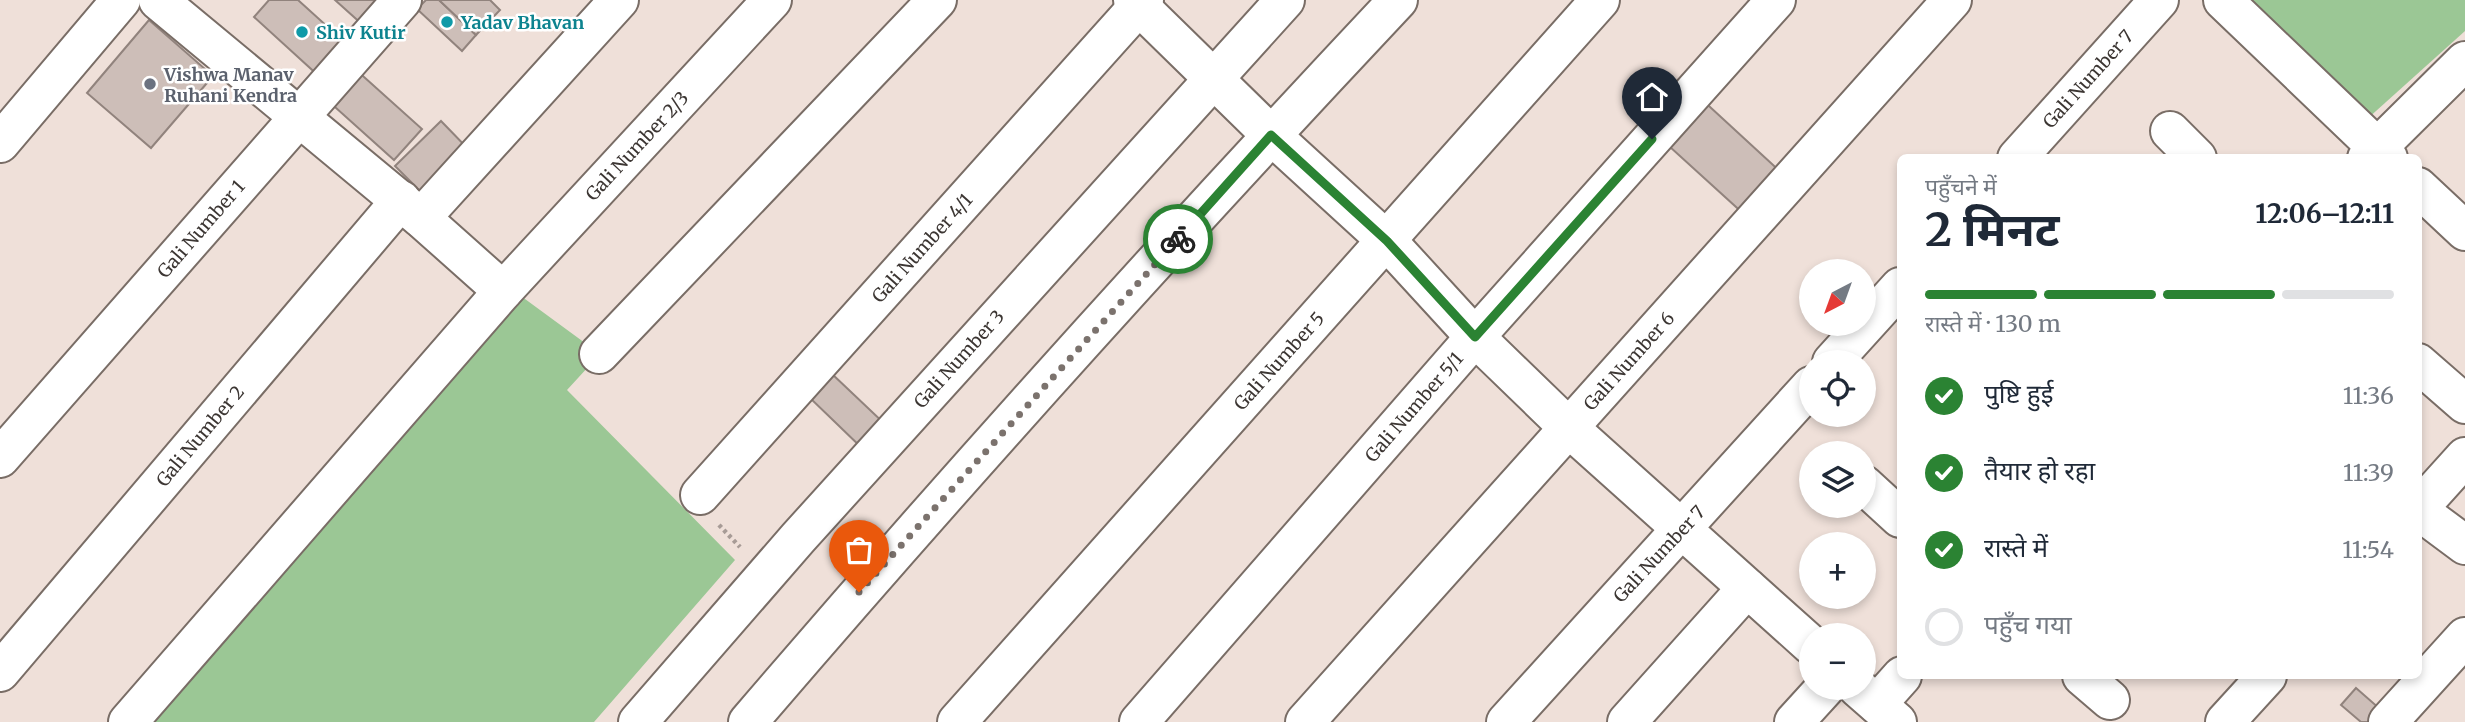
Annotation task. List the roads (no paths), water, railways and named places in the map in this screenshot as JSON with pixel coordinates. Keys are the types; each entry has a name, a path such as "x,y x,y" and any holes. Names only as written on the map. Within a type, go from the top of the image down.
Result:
{"street":[{"path":"0,143 121,0"},
{"path":"158,0 411,209 503,291"},
{"name":"Gali Number 1","path":"0,458 402,0"},
{"name":"Gali Number 2","path":"0,672 411,209 619,0"},
{"name":"Gali Number 2/3","path":"128,722 503,291 772,0"},
{"path":"599,354 937,0"},
{"name":"Gali Number 3","path":"638,722 771,569 1285,0"},
{"path":"748,722 859,592 1271,135 1398,0"},
{"name":"Gali Number 5","path":"957,722 1600,0"},
{"name":"Gali Number 5/1","path":"1139,722 1475,337 1776,0"},
{"name":"Gali Number 6","path":"1305,722 1952,0"},
{"name":"Gali Number 7","path":"2021,154 2159,0"},
{"path":"2223,0 2377,154 2465,61"},
{"path":"1139,2 1271,135 1387,241 1475,337 1569,428 1799,634"},
{"name":"Gali Number 4/1","path":"700,495 1139,2"},
{"path":"2422,191 2465,231"},
{"path":"1843,350 1897,290"},
{"path":"2422,366 2465,404"},
{"name":"Gali Number 7","path":"1506,722 1799,399"},
{"path":"2422,505 2465,457"},
{"path":"1876,496 1897,515"},
{"path":"2422,512 2465,545"},
{"path":"1627,722 1747,588"},
{"path":"2388,722 2465,637"},
{"path":"1877,705 1899,679"},
{"path":"2086,679 2110,700"},
{"path":"2225,722 2264,679"},
{"path":"1794,722 1814,700"}],"place":[{"name":"Yadav Bhavan","path":"447,22"},
{"name":"Shiv Kutir","path":"302,32"},
{"name":"Vishwa Manav Ruhani Kendra","path":"150,84"}]}
